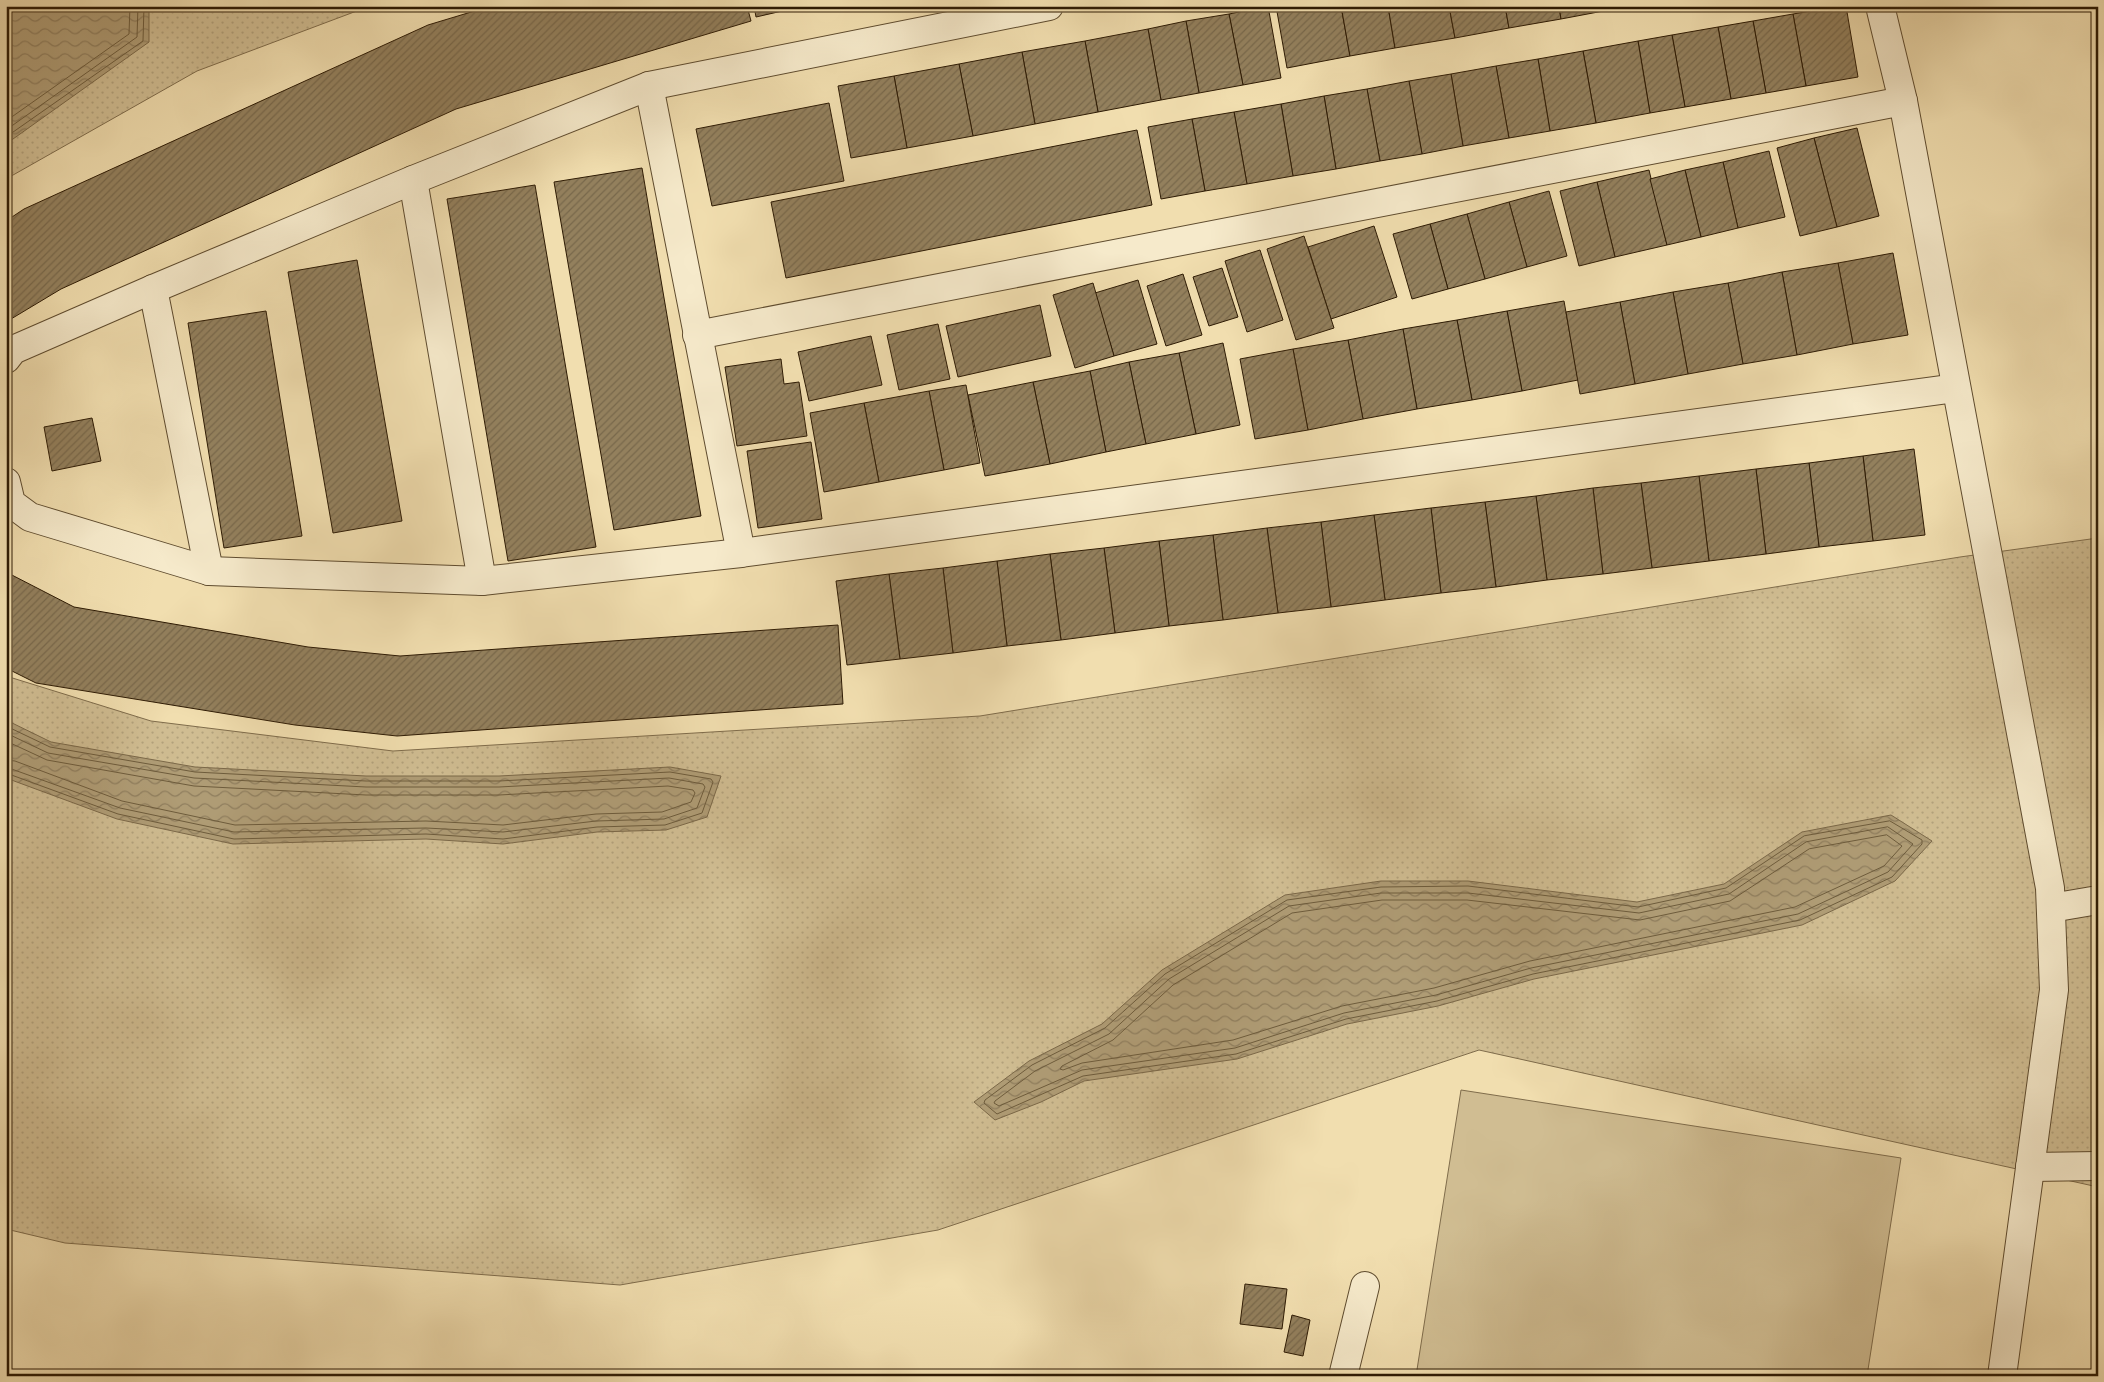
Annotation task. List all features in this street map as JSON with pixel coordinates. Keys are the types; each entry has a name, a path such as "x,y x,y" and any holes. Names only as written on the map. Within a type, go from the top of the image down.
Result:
{"street":[{"path":"6,359 13,350 153,288 413,180 649,86 1049,6"},
{"path":"1880,6 1903,101 2050,888 2054,990 2002,1376"},
{"path":"649,86 741,553"},
{"path":"697,335 1903,101"},
{"path":"413,180 482,581"},
{"path":"153,288 209,571"},
{"path":"6,482 12,503 30,517 209,571 482,581 741,553 1956,388"},
{"path":"2051,908 2098,900"},
{"path":"2030,1166 2098,1166"},
{"path":"1343,1376 1365,1286"}],"shaded area":[{"path":"6,6 370,6 197,71 6,179"},
{"path":"2098,538 2098,1187 1479,1050 938,1230 620,1285 65,1243 6,1229 6,676 151,721 393,751 980,716 1960,557"},
{"path":"1461,1090 1901,1158 1867,1376 1416,1376"}],"water":[{"path":"6,6 149,6 149,42 6,144"},
{"path":"6,720 51,742 195,767 366,776 499,776 670,767 721,776 707,817 666,830 597,832 503,844 426,839 233,844 117,819 6,778"},
{"path":"1891,815 1932,841 1895,881 1802,925 1534,979 1438,1006 1347,1024 1237,1059 1084,1081 1041,1102 995,1120 974,1102 1029,1061 1102,1024 1162,970 1285,895 1381,881 1468,881 1637,902 1724,884 1802,832"}],"building":[{"path":"491,6 747,6 751,21 456,109 61,289 6,322 6,221 24,209 428,25"},
{"path":"754,6 804,6 756,17"},
{"path":"1268,6 1281,78 1243,85 1229,14"},
{"path":"1276,6 1341,6 1350,56 1287,68"},
{"path":"1341,6 1388,6 1395,48 1350,56"},
{"path":"1388,6 1449,6 1455,38 1395,48"},
{"path":"1449,6 1505,6 1509,28 1455,38"},
{"path":"1505,6 1559,6 1561,19 1509,28"},
{"path":"1559,6 1614,6 1614,9 1561,19"},
{"path":"1846,6 1858,77 1806,86 1793,14"},
{"path":"1229,14 1243,85 1199,93 1186,21"},
{"path":"1793,14 1806,86 1766,93 1753,21"},
{"path":"1186,21 1199,93 1161,100 1148,29"},
{"path":"1753,21 1766,93 1731,99 1718,27"},
{"path":"1718,27 1731,99 1685,107 1672,35"},
{"path":"1148,29 1161,100 1098,112 1085,41"},
{"path":"1672,35 1685,107 1650,113 1638,41"},
{"path":"1085,41 1098,112 1035,124 1022,52"},
{"path":"1638,41 1650,113 1596,123 1583,51"},
{"path":"1583,51 1596,123 1550,131 1538,59"},
{"path":"1022,52 1035,124 973,136 959,64"},
{"path":"1538,59 1550,131 1509,138 1496,66"},
{"path":"959,64 973,136 907,148 894,76"},
{"path":"1496,66 1509,138 1463,146 1451,74"},
{"path":"1451,74 1463,146 1422,154 1409,81"},
{"path":"894,76 907,148 851,158 838,86"},
{"path":"1409,81 1422,154 1380,161 1367,89"},
{"path":"1367,89 1380,161 1336,169 1324,96"},
{"path":"1324,96 1336,169 1293,176 1281,104"},
{"path":"829,103 844,181 712,206 696,129"},
{"path":"1281,104 1293,176 1247,184 1234,112"},
{"path":"1234,112 1247,184 1205,191 1192,119"},
{"path":"1192,119 1205,191 1161,199 1148,127"},
{"path":"1857,128 1879,216 1837,227 1814,138"},
{"path":"1137,130 1152,205 786,278 771,202"},
{"path":"1814,138 1837,227 1800,236 1777,148"},
{"path":"1769,151 1785,217 1738,228 1723,162"},
{"path":"1723,162 1738,228 1701,237 1685,170"},
{"path":"642,168 701,516 614,530 554,182"},
{"path":"1649,170 1667,245 1615,257 1597,182"},
{"path":"1685,170 1701,237 1667,245 1650,179"},
{"path":"1597,182 1615,257 1579,266 1560,191"},
{"path":"535,185 596,547 508,561 447,199"},
{"path":"1549,191 1567,256 1527,267 1509,202"},
{"path":"1509,202 1527,267 1485,279 1467,214"},
{"path":"1467,214 1485,279 1448,289 1430,224"},
{"path":"1430,224 1448,289 1412,299 1393,234"},
{"path":"1374,226 1397,297 1331,319 1308,247"},
{"path":"1304,236 1334,328 1296,340 1267,249"},
{"path":"1260,250 1283,320 1247,332 1225,261"},
{"path":"1893,253 1908,335 1853,344 1838,263"},
{"path":"357,260 402,521 333,533 288,272"},
{"path":"1838,263 1853,344 1797,355 1782,272"},
{"path":"1222,268 1238,317 1209,326 1193,277"},
{"path":"1782,272 1797,355 1743,364 1728,283"},
{"path":"1183,274 1202,335 1166,346 1147,286"},
{"path":"1138,280 1157,344 1114,356 1095,293"},
{"path":"1093,283 1114,356 1075,368 1053,295"},
{"path":"1728,283 1743,364 1688,374 1673,292"},
{"path":"1673,292 1688,374 1635,384 1620,302"},
{"path":"1564,301 1578,380 1522,391 1507,311"},
{"path":"1620,302 1635,384 1580,394 1566,312"},
{"path":"1040,305 1051,356 958,377 946,326"},
{"path":"266,311 302,536 224,548 188,323"},
{"path":"1507,311 1522,391 1472,400 1457,320"},
{"path":"1457,320 1472,400 1417,409 1403,329"},
{"path":"938,324 950,379 899,390 887,335"},
{"path":"1403,329 1417,409 1363,419 1348,340"},
{"path":"871,336 882,385 809,401 798,352"},
{"path":"1348,340 1363,419 1308,430 1293,349"},
{"path":"1223,343 1240,425 1196,434 1179,353"},
{"path":"1293,349 1308,430 1255,439 1240,359"},
{"path":"1179,353 1196,434 1146,444 1129,362"},
{"path":"781,359 784,384 799,382 807,436 737,446 725,367"},
{"path":"1129,362 1146,444 1106,452 1090,371"},
{"path":"1090,371 1106,452 1050,464 1033,382"},
{"path":"1033,382 1050,464 985,476 968,395"},
{"path":"966,385 980,463 944,470 929,391"},
{"path":"929,391 944,470 879,482 864,403"},
{"path":"864,403 879,482 824,492 810,413"},
{"path":"92,418 101,461 52,471 44,427"},
{"path":"811,442 822,519 758,528 747,451"},
{"path":"1914,449 1925,535 1873,541 1863,456"},
{"path":"1863,456 1873,541 1819,547 1809,463"},
{"path":"1809,463 1819,547 1766,554 1756,469"},
{"path":"1756,469 1766,554 1709,561 1699,476"},
{"path":"1699,476 1709,561 1652,568 1641,483"},
{"path":"1641,483 1652,568 1603,574 1593,488"},
{"path":"1593,488 1603,574 1547,580 1536,496"},
{"path":"1536,496 1547,580 1496,587 1485,502"},
{"path":"1485,502 1496,587 1441,593 1431,508"},
{"path":"1431,508 1441,593 1385,600 1374,515"},
{"path":"1374,515 1385,600 1331,607 1321,522"},
{"path":"1321,522 1331,607 1278,613 1267,528"},
{"path":"1267,528 1278,613 1223,620 1213,535"},
{"path":"1213,535 1223,620 1169,626 1159,541"},
{"path":"1159,541 1169,626 1115,633 1104,548"},
{"path":"1104,548 1115,633 1061,640 1050,554"},
{"path":"1050,554 1061,640 1007,646 997,561"},
{"path":"997,561 1007,646 953,653 943,568"},
{"path":"943,568 953,653 900,659 889,574"},
{"path":"6,572 74,607 308,647 400,656 838,625 843,704 397,736 295,725 36,683 6,668"},
{"path":"889,574 900,659 847,665 836,581"},
{"path":"1245,1284 1287,1289 1282,1329 1240,1324"},
{"path":"1292,1315 1310,1320 1303,1356 1284,1352"}]}
